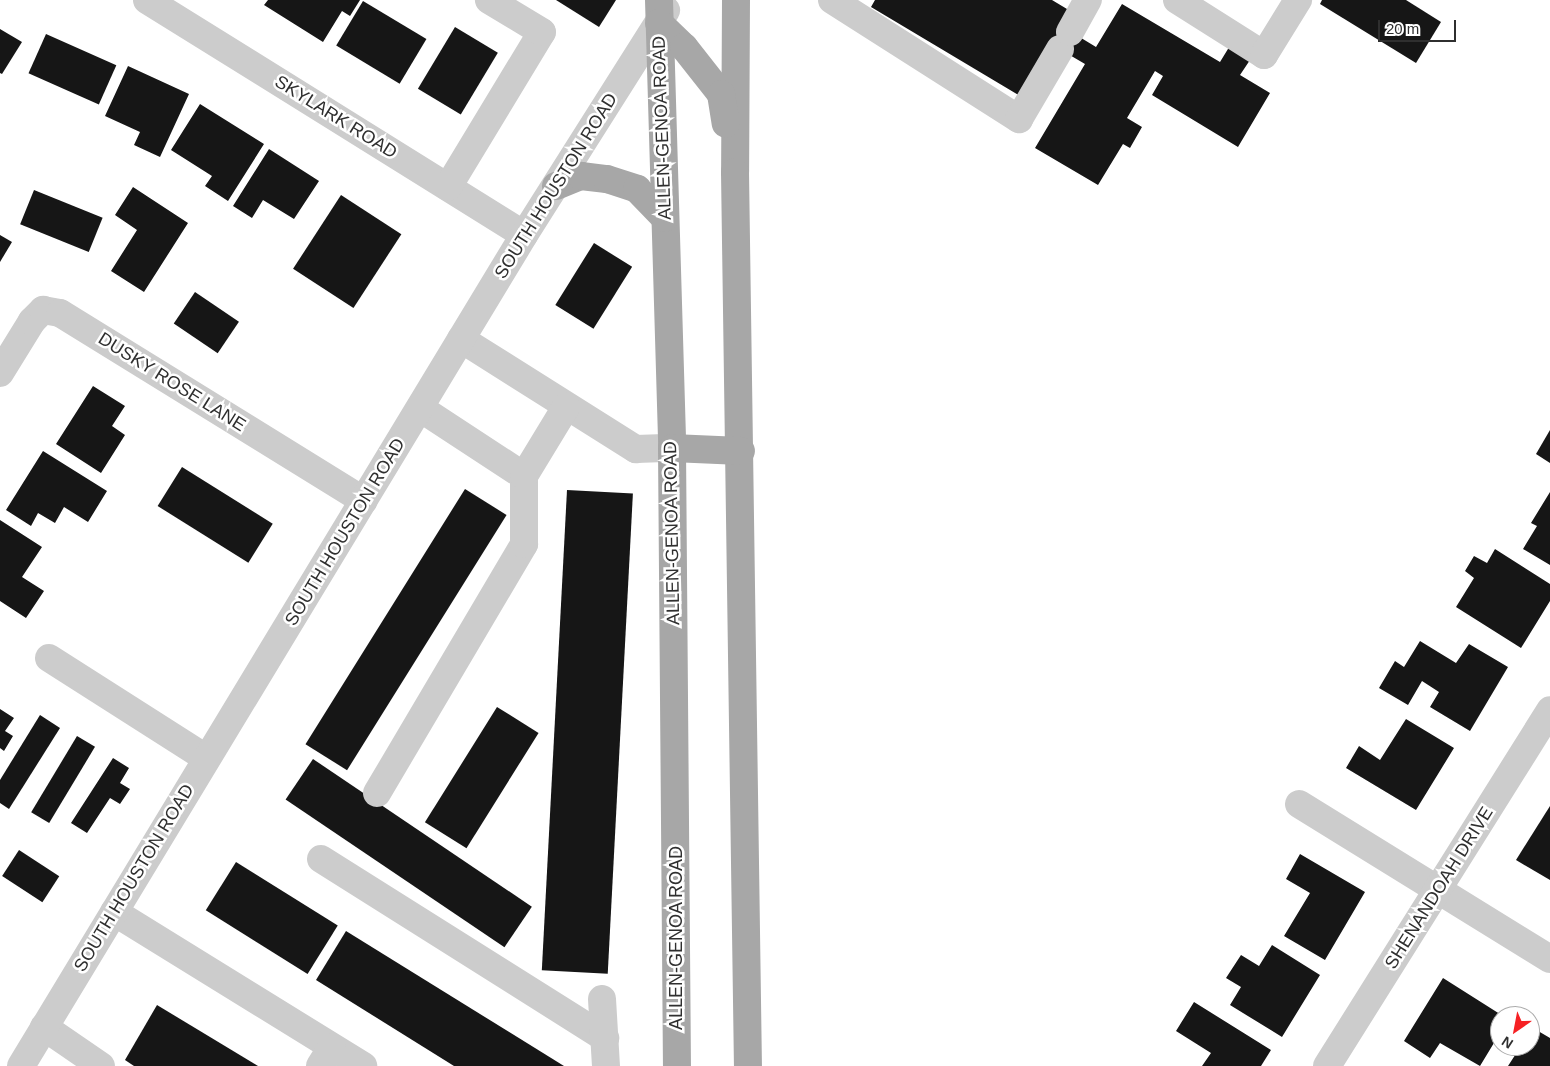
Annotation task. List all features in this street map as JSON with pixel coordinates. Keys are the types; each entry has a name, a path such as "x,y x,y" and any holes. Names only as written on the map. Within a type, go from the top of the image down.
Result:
{"main road":[{"path":"736,0 735,172 742,451 748,1066"},
{"path":"659,12 721,94 735,172"},
{"name":"ALLEN-GENOA ROAD","path":"659,12 672,448 677,1066"},
{"path":"556,186 581,176 608,179 636,189 665,218"},
{"path":"672,448 742,451"}],"street":[{"name":"SKYLARK ROAD","path":"147,0 524,235"},
{"path":"448,187 542,32 489,0"},
{"name":"SOUTH HOUSTON ROAD","path":"21,1066 206,758 524,235 556,186 659,12 672,0"},
{"path":"832,0 1020,119 1065,40 1084,2"},
{"path":"1177,0 1264,55 1298,0"},
{"name":"DUSKY ROSE LANE","path":"0,373 38,315 43,310 60,312 364,501"},
{"path":"461,339 566,407 636,449 672,448"},
{"path":"377,793 524,544 524,476 566,407"},
{"path":"420,408 524,476"},
{"path":"49,658 206,758"},
{"name":"SHENANDOAH DRIVE","path":"1328,1066 1550,710"},
{"path":"1299,804 1550,959"},
{"path":"321,859 605,1038"},
{"path":"114,912 326,1056 363,1066"},
{"path":"602,999 606,1066"},
{"path":"44,1027 101,1066"}],"building":[{"path":"268,0 360,0 350,16 342,11 323,42 264,5"},
{"path":"556,0 616,0 599,27"},
{"path":"875,0 1052,0 1077,15 1068,30 1096,47 1122,4 1220,62 1231,44 1252,57 1240,75 1270,93 1238,147 1152,95 1163,76 1155,71 1127,118 1142,127 1130,148 1123,144 1098,185 1035,148 1085,64 1056,47 1025,99 871,7"},
{"path":"1322,0 1406,0 1441,22 1416,63 1320,4"},
{"path":"363,1 426,39 400,84 336,46"},
{"path":"455,27 498,53 461,114 418,89"},
{"path":"0,29 22,42 2,74 0,73"},
{"path":"46,34 116,65 99,105 29,73"},
{"path":"128,66 189,94 160,157 134,145 140,132 105,116"},
{"path":"200,104 264,144 228,201 205,186 212,176 171,150"},
{"path":"269,149 319,181 294,219 263,200 252,218 233,206"},
{"path":"133,187 188,223 144,292 111,271 137,230 115,215"},
{"path":"34,190 103,218 89,252 20,224"},
{"path":"341,195 401,234 353,308 293,269"},
{"path":"0,235 12,242 0,262"},
{"path":"594,243 632,267 593,329 555,305"},
{"path":"195,292 239,322 218,353 174,324"},
{"path":"93,386 125,406 112,426 125,435 101,473 56,444"},
{"path":"1550,430 1550,463 1536,454"},
{"path":"43,451 107,491 88,522 64,507 55,523 38,513 31,526 6,510"},
{"path":"182,467 273,524 248,563 158,506"},
{"path":"465,489 507,515 347,770 305,744"},
{"path":"567,490 633,493 608,974 542,970"},
{"path":"1550,492 1550,565 1523,549 1537,526 1531,523"},
{"path":"0,520 42,547 22,577 44,591 26,618 0,601"},
{"path":"1495,549 1550,584 1550,601 1521,648 1456,607 1474,578 1465,571 1474,556 1487,563"},
{"path":"1420,641 1456,663 1469,644 1508,667 1470,731 1430,707 1439,692 1422,681 1408,705 1379,688 1395,661 1404,667"},
{"path":"497,707 539,733 466,848 425,822"},
{"path":"0,709 14,718 5,731 13,736 4,751 0,748"},
{"path":"40,715 60,728 9,809 0,803 0,780"},
{"path":"1406,719 1454,748 1416,810 1346,768 1359,746 1380,760"},
{"path":"77,736 95,747 49,823 31,812"},
{"path":"113,758 129,768 120,783 130,789 120,804 110,798 87,833 71,823"},
{"path":"313,759 532,907 504,947 286,800"},
{"path":"1550,806 1550,880 1516,860"},
{"path":"19,850 59,876 42,902 2,876"},
{"path":"1300,854 1365,892 1325,960 1284,936 1310,893 1286,879"},
{"path":"236,862 338,926 308,974 206,910"},
{"path":"346,931 564,1066 454,1066 316,980"},
{"path":"1272,945 1320,975 1282,1037 1230,1005 1241,987 1226,978 1241,955 1259,966"},
{"path":"1443,978 1490,1008 1490,1050 1480,1066 1440,1043 1430,1058 1404,1041"},
{"path":"1194,1002 1271,1050 1261,1066 1202,1066 1211,1053 1176,1031"},
{"path":"157,1005 258,1066 134,1066 125,1060"},
{"path":"1540,1032 1550,1038 1550,1066 1508,1066 1514,1056 1540,1056"}]}
